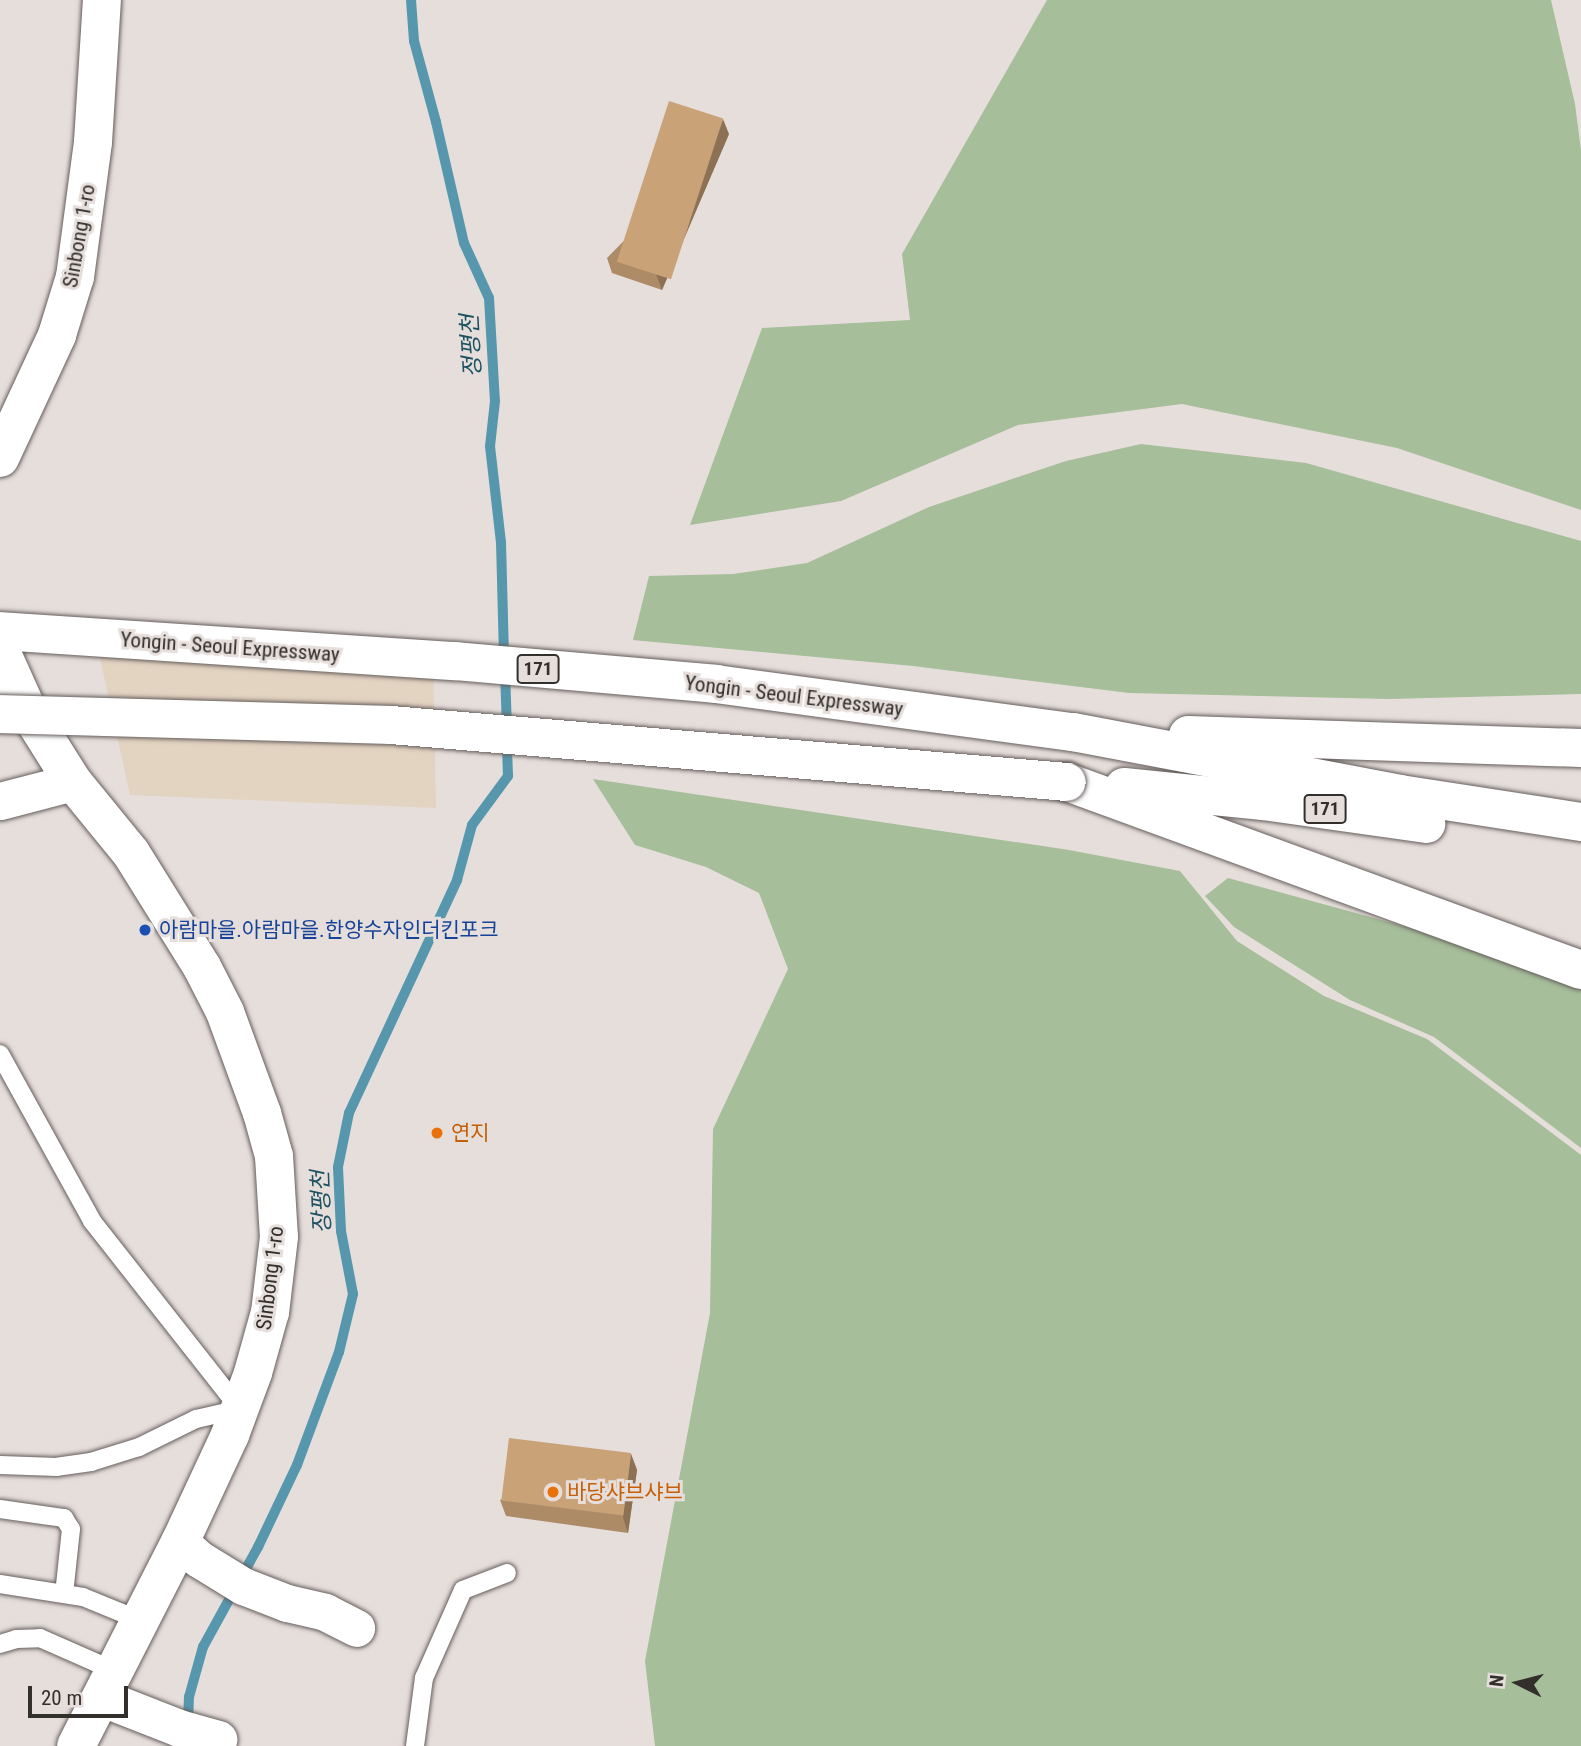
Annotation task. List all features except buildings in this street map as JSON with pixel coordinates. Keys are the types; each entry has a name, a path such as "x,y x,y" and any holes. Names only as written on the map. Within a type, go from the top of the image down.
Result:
{"main road":[{"name":"Sinbong 1-ro","path":"0,458 57,335 75,277 93,142 102,0"},
{"name":"Yongin - Seoul Expressway","path":"0,631 455,662 716,684 1073,732 1400,794 1581,822"},
{"name":"Sinbong 1-ro","path":"0,649 27,709 73,782 131,853 202,967 225,1012 271,1145 279,1237 270,1312 240,1409 189,1550 139,1620 76,1746"},
{"name":"171","path":"0,715 391,725 1067,782 1276,803 1581,849"},
{"path":"1073,732 1581,748"},
{"path":"1067,782 1581,970"}],"street":[{"path":"0,801 73,782"},
{"path":"189,1550 243,1586 287,1603 325,1612 356,1628"},
{"path":"106,1683 179,1728 225,1743"}],"lane":[{"path":"0,1054 92,1220 240,1409 196,1419 139,1447 91,1462 57,1467 0,1465"},
{"path":"0,1509 64,1518 71,1529 64,1594"},
{"path":"415,1746 424,1678 463,1590 508,1573"},
{"path":"0,1584 83,1597 139,1620"},
{"path":"0,1644 16,1639 40,1638 106,1683"}],"shaded area":[{"path":"98,649 433,658 436,808 130,795"}],"green space":[{"path":"1047,0 1551,0 1575,104 1581,150 1581,510 1397,448 1182,404 1018,425 841,501 690,525 762,328 910,320 902,254"},
{"path":"1141,444 1306,463 1581,541 1581,694 1389,699 1129,693 913,666 633,640 649,576 733,574 807,563 929,507 1066,461"},
{"path":"593,779 1069,850 1180,871 1237,941 1324,996 1427,1039 1581,1155 1581,1746 655,1746 645,1661 710,1313 713,1129 788,969 759,893 706,867 635,845"},
{"path":"1228,878 1476,946 1581,988 1581,1148 1434,1037 1350,1000 1234,927 1205,896"}],"waterway":[{"name":"정평천","path":"411,0 414,41 464,243 489,298 495,401 490,446 501,542 504,658"},
{"name":"장평천","path":"505,673 507,728"},
{"name":"장평천","path":"188,1724 189,1697 203,1647 258,1547 297,1465 339,1352 353,1294 341,1231 338,1167 349,1113 457,880 472,825 508,776 507,743"}],"place":[{"name":"아람마을.아람마을.한양수자인더킨포크","path":"145,930"},
{"name":"연지","path":"437,1133"},
{"name":"바당샤브샤브","path":"553,1492"}]}
